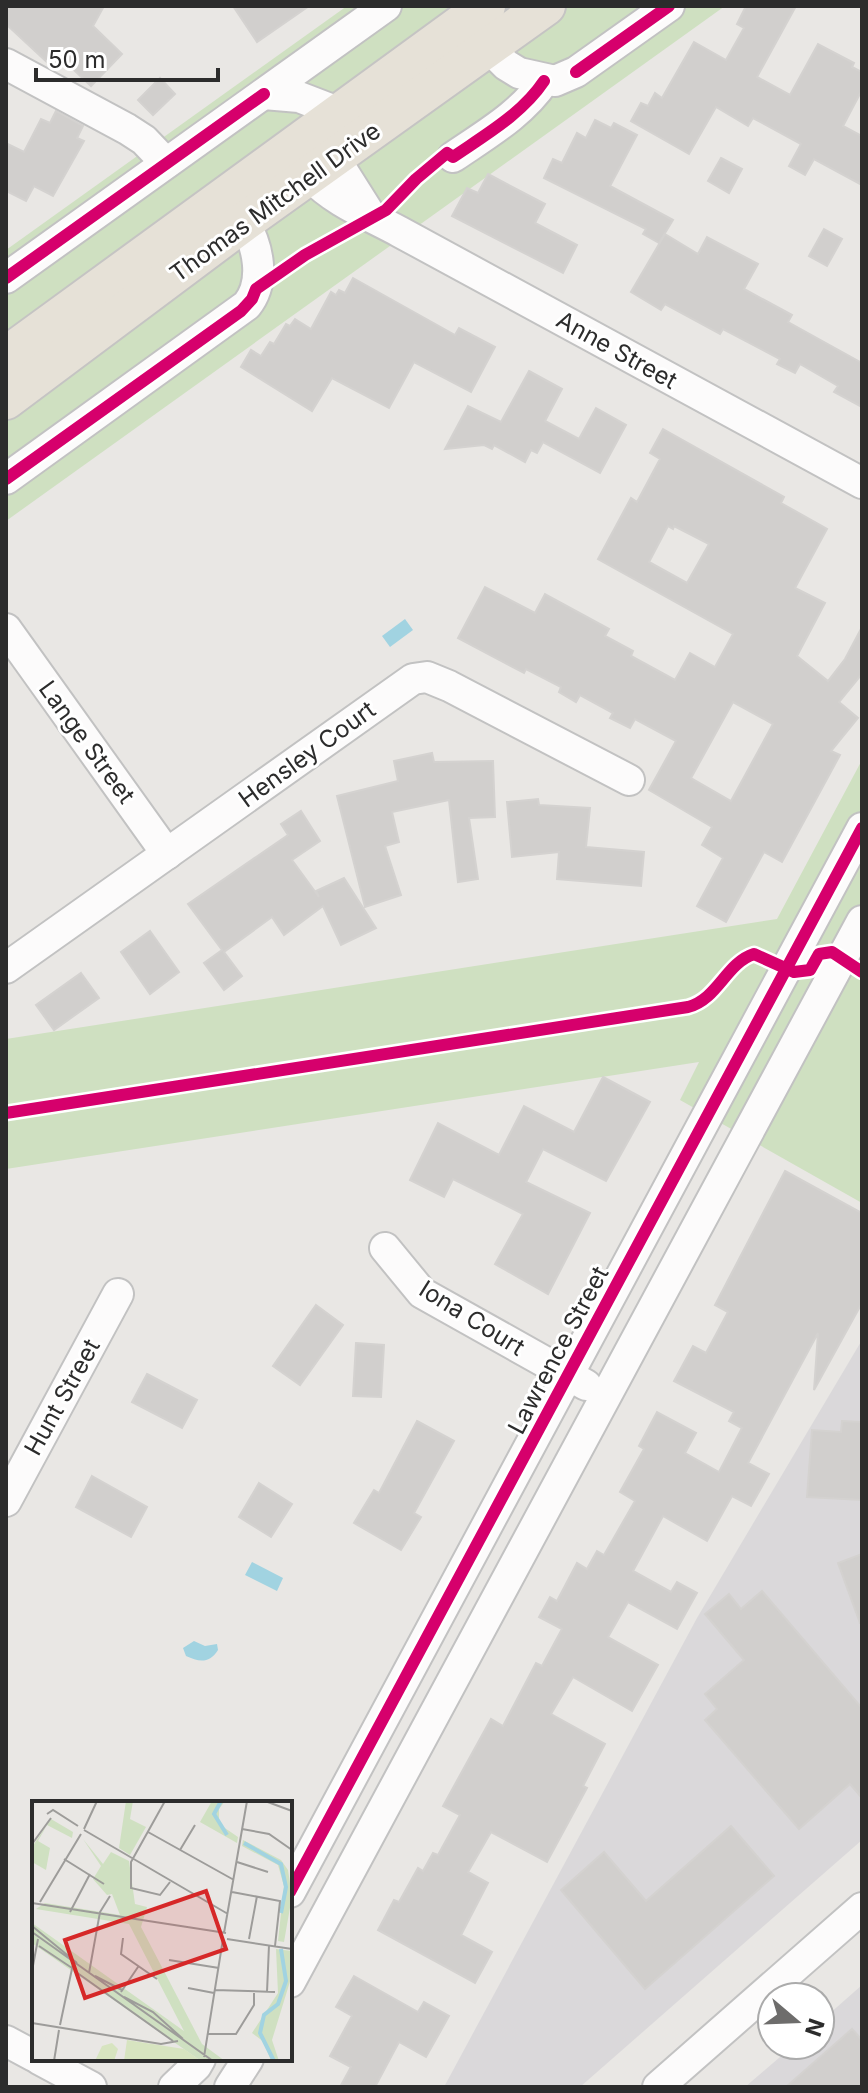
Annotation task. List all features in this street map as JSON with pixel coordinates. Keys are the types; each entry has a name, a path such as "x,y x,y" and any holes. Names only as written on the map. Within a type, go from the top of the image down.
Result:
{"main road":[{"name":"Thomas Mitchell Drive","path":"6,400 236,208 303,138 338,112 481,16 546,6"},
{"name":"Thomas Mitchell Drive","path":"6,356 236,208 323,167 481,16"},
{"path":"303,138 323,167"}],"street":[{"path":"6,278 386,6"},
{"path":"481,16 506,65 544,81 563,79 576,72 669,6"},
{"path":"6,64 127,129 144,140 166,163"},
{"path":"453,157 516,112 544,81"},
{"name":"Thomas Mitchell Drive","path":"264,94 299,97 338,112"},
{"name":"Anne Street","path":"323,167 372,218 862,483"},
{"path":"6,479 234,317 252,299 256,289 257,252 236,208"},
{"name":"Lange Street","path":"6,629 167,854"},
{"name":"Hensley Court","path":"6,968 402,685 420,678 427,677 449,686 629,780"},
{"name":"Lawrence Street","path":"292,1888 862,828"},
{"path":"292,1978 861,923 820,905"},
{"name":"Iona Court","path":"385,1248 422,1293 606,1395"},
{"name":"Hunt Street","path":"6,1501 118,1294"},
{"path":"374,1738 412,1757"},
{"path":"658,2087 862,1908"},
{"path":"6,2041 32,2056"},
{"path":"42,2061 91,2087"},
{"path":"174,2087 199,2061"},
{"path":"230,2087 247,2061"}],"shaded area":[{"path":"862,1340 862,1840 580,2087 444,2087 697,1618"},
{"path":"862,1985 862,2087 745,2087 775,2061 836,2061 836,2008"}],"green space":[{"path":"347,6 725,6 6,521 6,250"},
{"path":"862,760 862,1203 680,1100 699,1062 6,1169 6,1039 777,919"}],"water":[{"path":"405,619 413,630 390,647 382,636"},
{"path":"252,1562 283,1578 277,1591 245,1575"},
{"path":"194,1641 205,1646 217,1644 218,1650 207,1660 186,1656 183,1648"}],"building":[{"path":"6,6 104,6 93,26 122,54 91,86 57,54 48,63 6,24"},
{"path":"233,6 309,6 257,42"},
{"path":"746,6 796,6 757,77 790,95 818,44 854,63 852,67 862,72 862,90 843,126 862,136 862,185 814,159 805,175 789,166 801,144 753,118 748,126 716,107 689,154 631,121 641,103 648,106 655,93 662,98 694,42 726,60 744,28 737,24"},
{"path":"160,78 175,94 153,115 138,100"},
{"path":"56,111 83,126 77,138 84,141 53,196 34,186 26,201 6,191 6,143 24,152 41,119 50,123"},
{"path":"595,120 611,128 614,123 637,135 610,186 673,220 659,243 643,234 646,229 544,178 553,159 562,163 577,133 586,138"},
{"path":"721,158 742,169 729,193 708,181"},
{"path":"488,174 545,204 535,223 577,245 563,273 452,216 467,188 478,193"},
{"path":"824,229 842,239 827,266 809,256"},
{"path":"665,234 698,254 707,237 758,264 744,289 792,315 788,322 862,363 862,407 834,392 838,386 800,364 795,373 777,364 780,359 723,329 720,334 665,304 661,310 631,292"},
{"path":"353,278 455,335 459,328 495,347 471,392 414,362 389,408 332,378 312,411 241,367 251,350 261,356 270,342 274,344 286,324 290,326 295,319 311,329 331,292 336,295 339,290 345,293"},
{"path":"529,371 562,389 545,421 579,439 596,408 626,425 600,473 543,442 537,453 531,450 525,462 494,445 492,449 484,445 445,449 468,406 501,422"},
{"path":"663,429 784,497 781,503 827,529 795,588 825,603 797,656 828,681 845,659 862,627 862,674 839,702 858,718 831,751 840,755 782,862 764,852 726,922 697,906 723,858 702,845 712,827 649,790 676,741 635,719 630,728 610,718 613,713 580,695 576,702 559,692 561,687 526,669 524,673 458,638 485,587 535,613 545,594 609,629 605,636 633,651 631,656 675,680 690,653 715,667 733,634 598,559 631,498 637,502 660,459 650,453","holes":["668,526 673,529 674,526 709,544 687,583 649,562","733,702 773,724 731,801 691,778"]},
{"path":"432,753 434,762 493,761 495,817 469,818 478,879 458,882 449,800 392,812 399,842 385,846 401,895 365,907 337,796 398,781 394,761"},
{"path":"538,799 539,805 590,808 586,847 644,852 641,886 557,879 559,852 512,857 507,802"},
{"path":"301,811 320,841 292,860 319,897 316,891 344,878 376,928 341,945 323,906 284,935 272,917 224,952 242,976 224,990 204,963 222,950 188,904 288,835 281,824"},
{"path":"150,931 179,972 150,994 121,952"},
{"path":"81,973 99,998 54,1030 36,1005"},
{"path":"603,1077 650,1102 606,1181 543,1149 526,1182 590,1213 548,1294 495,1264 523,1214 453,1179 444,1197 410,1180 438,1123 499,1155 524,1106 574,1132"},
{"path":"785,1171 862,1213 862,1303 814,1390 818,1333 748,1463 769,1474 751,1506 732,1496 707,1541 663,1516 633,1571 671,1592 677,1582 697,1593 677,1629 628,1602 608,1637 658,1665 632,1711 573,1677 551,1714 605,1744 583,1786 587,1788 547,1862 491,1832 468,1872 488,1883 461,1935 492,1952 475,1983 378,1930 394,1900 399,1902 418,1868 423,1871 433,1853 438,1855 460,1815 443,1806 491,1719 503,1726 536,1663 542,1666 562,1629 539,1617 550,1597 557,1601 577,1563 587,1569 597,1551 604,1555 635,1501 620,1492 644,1449 639,1446 657,1412 696,1433 685,1453 719,1472 742,1428 729,1421 734,1412 674,1381 693,1346 706,1353 728,1312 715,1305"},
{"path":"316,1305 343,1325 300,1385 273,1366"},
{"path":"356,1343 384,1345 381,1397 353,1396"},
{"path":"147,1374 197,1400 182,1428 132,1402"},
{"path":"417,1421 454,1441 414,1513 421,1517 401,1550 354,1523 374,1490 379,1493"},
{"path":"842,1421 862,1422 862,1500 807,1497 812,1430 841,1432"},
{"path":"92,1476 147,1507 131,1537 76,1507"},
{"path":"259,1483 292,1504 271,1537 239,1517"},
{"path":"862,1554 862,1623 860,1623 838,1563"},
{"path":"762,1591 862,1708 862,1798 850,1784 799,1829 705,1720 717,1709 705,1694 744,1660 705,1614 729,1594 741,1609"},
{"path":"731,1826 774,1876 645,1989 561,1890 604,1852 646,1901"},
{"path":"354,1976 418,2012 424,2002 449,2016 426,2057 399,2042 375,2087 340,2087 351,2067 330,2056 352,2016 336,2007"},
{"path":"852,2029 862,2040 862,2087 786,2087 816,2061 836,2061 836,2043"}],"cycle path":[{"path":"576,72 669,6"},
{"path":"6,479 241,311 256,289 305,255 386,210 447,153 453,157 514,114 544,81"},
{"path":"6,278 264,94"},
{"path":"292,1888 862,828"},
{"path":"6,1113 688,1007 707,997 736,965 754,954 794,972 810,970 819,954 832,952 862,972"}]}
